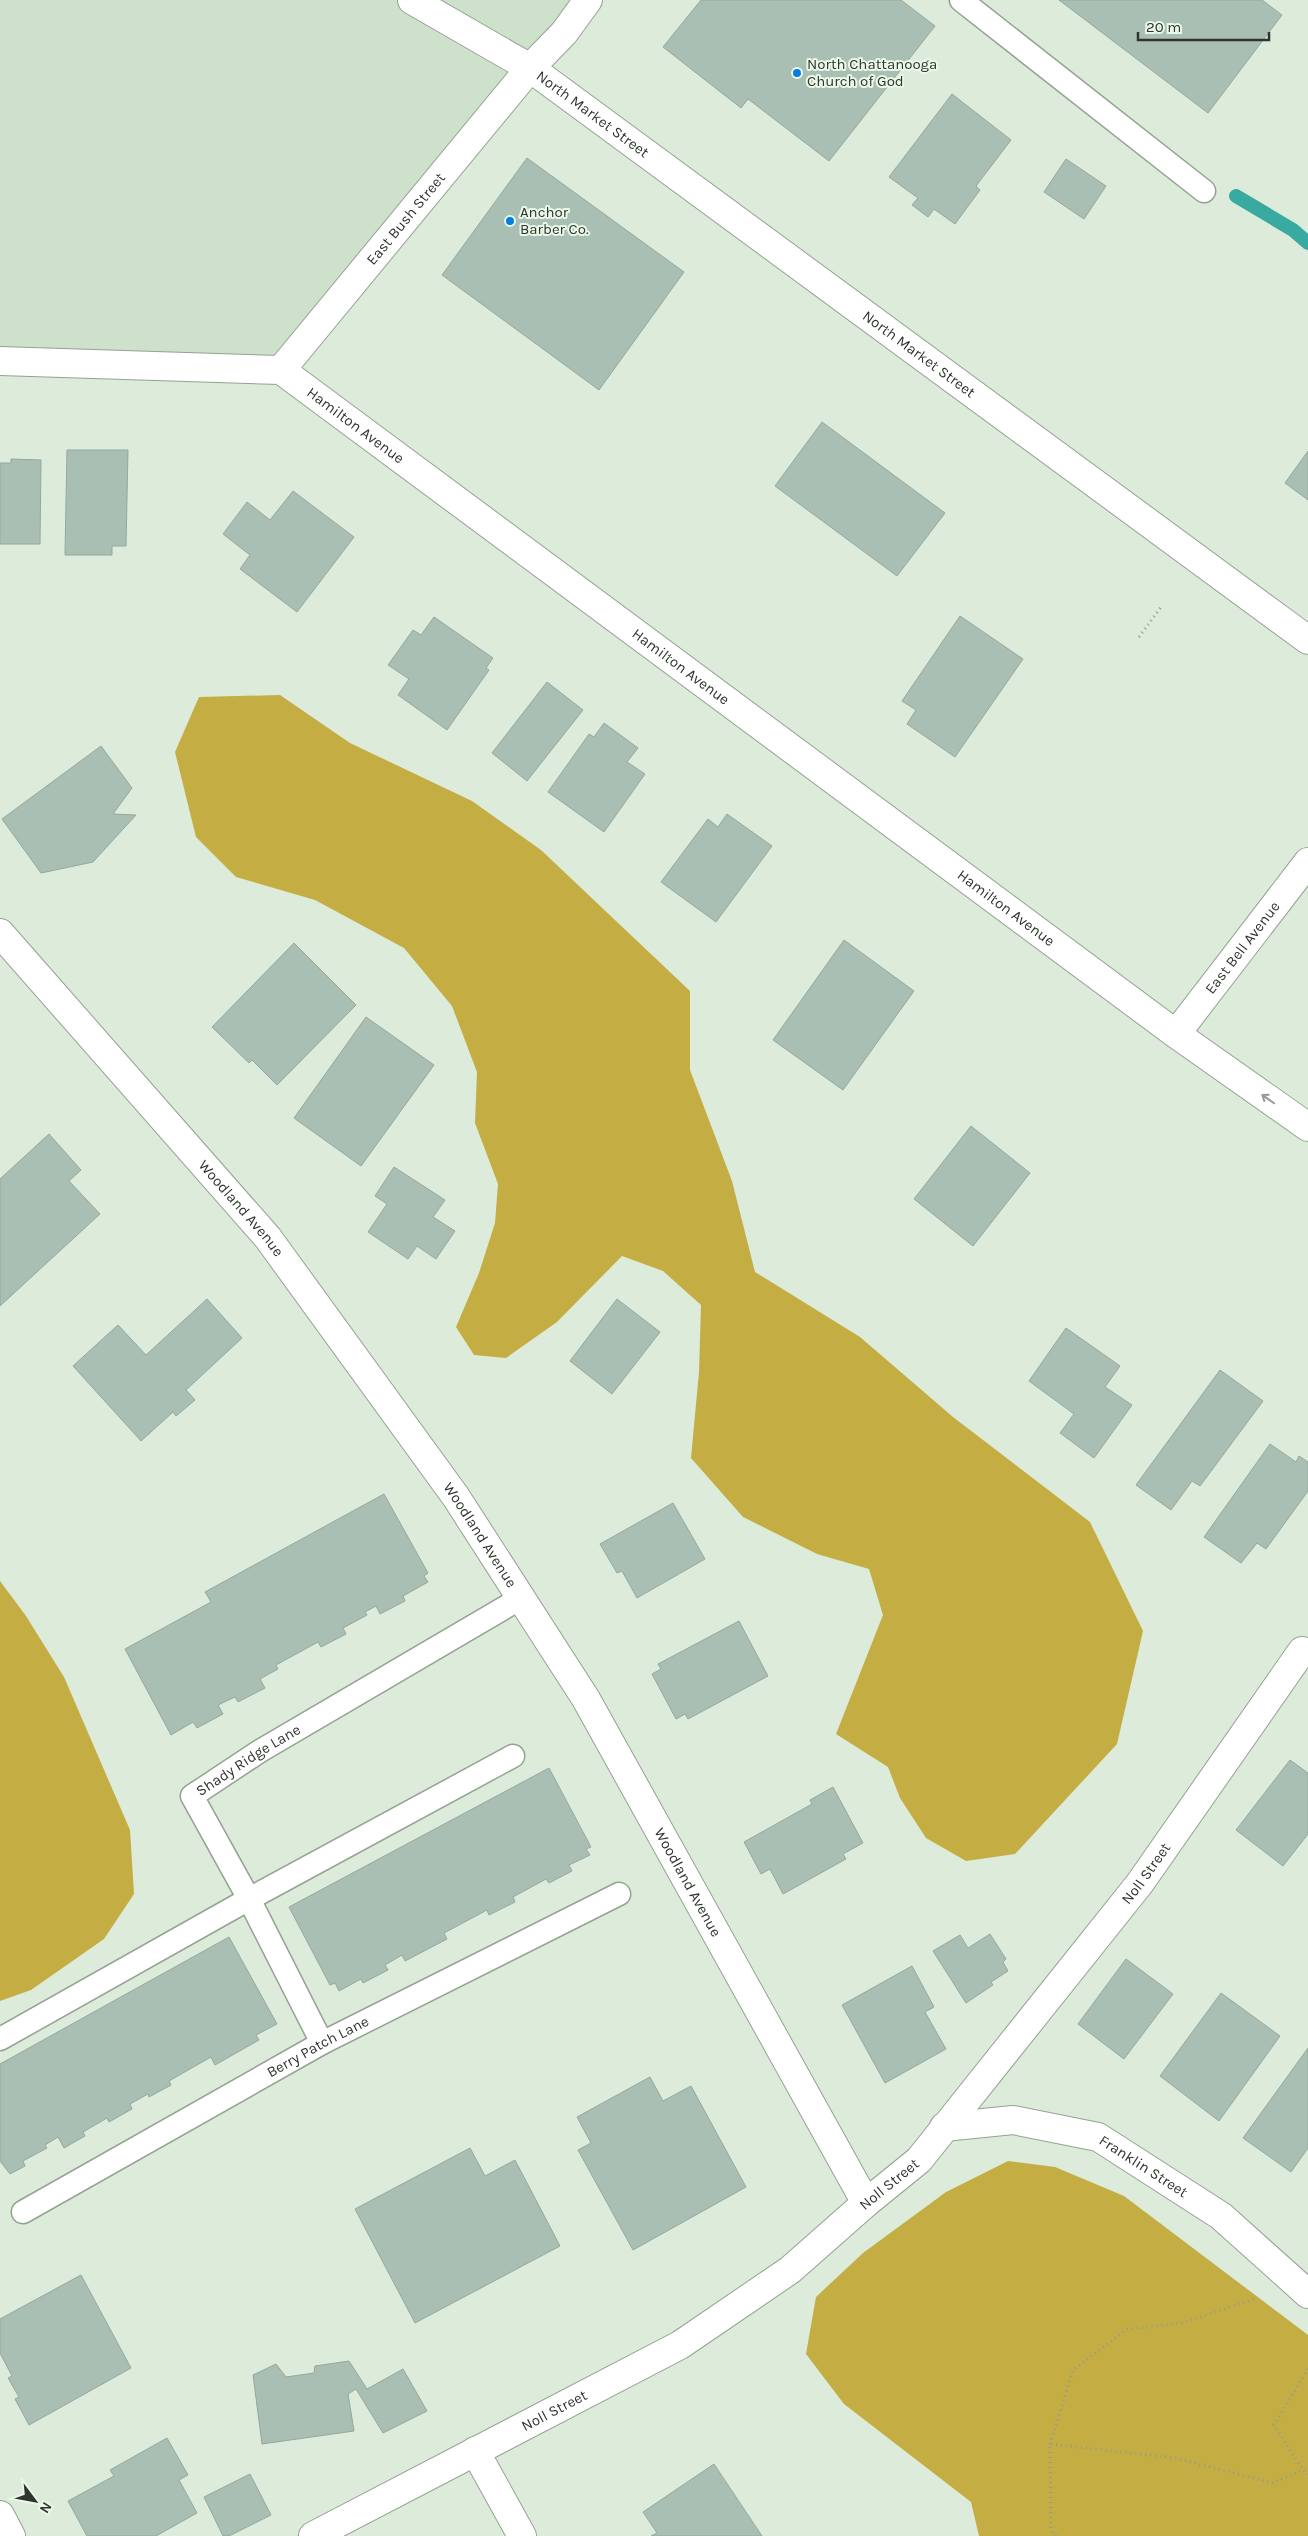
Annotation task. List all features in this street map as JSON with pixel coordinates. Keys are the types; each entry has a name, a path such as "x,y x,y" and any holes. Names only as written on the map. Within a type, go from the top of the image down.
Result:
{"street":[{"name":"North Market Street","path":"412,0 530,68 1308,640"},
{"name":"East Bush Street","path":"281,370 530,68 564,33 588,0"},
{"path":"0,361 281,370"},
{"name":"Hamilton Avenue","path":"281,370 1176,1034 1308,1127"},
{"name":"East Bell Avenue","path":"1176,1034 1308,862"},
{"name":"Woodland Avenue","path":"0,933 268,1238 456,1497 586,1699 866,2202"},
{"name":"Noll Street","path":"313,2536 680,2345 790,2270 866,2202 919,2160 1140,1883 1302,1651"},
{"name":"Franklin Street","path":"944,2127 1012,2120 1098,2137 1221,2216 1308,2294"},
{"path":"475,2451 522,2536"}],"lane":[{"path":"961,0 1204,191"},
{"name":"Shady Ridge Lane","path":"322,2042 249,1899 192,1796 260,1751 521,1598"},
{"path":"0,2038 249,1899 513,1756"},
{"name":"Berry Patch Lane","path":"23,2212 322,2042 619,1894"}],"path":[{"path":"1139,636 1161,607"},
{"path":"1056,2536 1051,2531 1050,2444 1073,2370 1127,2329 1184,2323 1254,2300 1281,2270"},
{"path":"1308,2369 1274,2425 1303,2470 1308,2474"},
{"path":"1050,2444 1176,2458 1272,2483 1303,2470"}],"shaded area":[{"path":"0,0 583,0 281,370 0,361"},
{"path":"280,695 350,743 472,801 541,850 690,991 690,1070 732,1181 755,1272 860,1337 953,1417 1090,1522 1143,1631 1117,1744 1015,1854 966,1861 926,1838 900,1798 888,1767 836,1734 883,1615 869,1569 817,1554 743,1517 691,1458 699,1372 701,1305 663,1271 622,1256 557,1322 506,1358 474,1355 456,1327 479,1273 495,1223 498,1184 475,1123 477,1072 452,1006 404,948 315,900 236,877 196,837 175,752 199,697"},
{"path":"0,1581 26,1616 64,1677 130,1830 134,1894 104,1939 31,1990 0,2001"},
{"path":"1008,2161 1055,2167 1124,2196 1308,2335 1308,2536 979,2536 971,2502 844,2404 806,2354 816,2297 863,2253 946,2192"}],"building":[{"name":"North Chattanooga Church of God","path":"701,0 901,0 935,26 829,161 748,99 741,108 663,47"},
{"path":"1059,0 1262,0 1282,15 1208,113"},
{"path":"952,94 1011,140 976,186 980,190 955,224 934,209 928,217 912,205 918,198 889,177"},
{"path":"527,158 684,272 599,390 442,275"},
{"path":"1066,159 1106,186 1084,219 1044,192"},
{"path":"822,422 945,513 897,576 775,486"},
{"path":"67,450 128,450 126,546 112,546 112,555 65,555"},
{"path":"1308,451 1308,500 1285,483"},
{"path":"11,459 41,460 40,544 0,544 0,463 11,463"},
{"path":"293,491 354,537 297,612 240,569 250,555 223,534 247,502 270,520"},
{"path":"960,616 1023,659 955,757 907,724 916,710 902,701"},
{"path":"434,617 493,658 486,668 489,670 447,730 398,695 409,679 388,665 413,630 421,635"},
{"path":"547,682 583,710 527,781 492,753"},
{"path":"604,723 638,748 627,762 645,774 604,832 548,792 589,734 594,737"},
{"path":"101,746 132,788 113,814 136,815 93,862 41,873 2,819"},
{"path":"727,814 772,846 716,922 661,882 708,819 718,827"},
{"path":"844,940 914,991 843,1090 773,1040"},
{"path":"294,943 356,1005 277,1085 252,1060 249,1063 212,1027"},
{"path":"366,1017 434,1065 361,1166 294,1118"},
{"path":"971,1126 1030,1173 973,1246 914,1199"},
{"path":"49,1134 81,1170 69,1181 100,1214 0,1306 0,1179"},
{"path":"394,1167 445,1200 433,1217 455,1231 436,1259 417,1246 408,1259 368,1232 387,1204 375,1196"},
{"path":"207,1299 242,1338 186,1390 195,1400 176,1416 173,1412 141,1441 73,1366 118,1325 146,1355"},
{"path":"617,1299 660,1332 612,1394 570,1361"},
{"path":"1066,1328 1120,1366 1105,1387 1132,1405 1094,1458 1060,1433 1074,1414 1029,1381"},
{"path":"1220,1370 1263,1401 1200,1486 1192,1481 1171,1510 1136,1485"},
{"path":"1270,1444 1296,1462 1299,1456 1308,1462 1308,1491 1266,1549 1257,1543 1241,1563 1204,1537"},
{"path":"384,1494 428,1573 424,1576 428,1582 403,1596 405,1601 380,1614 376,1606 365,1612 367,1615 343,1628 346,1634 321,1647 318,1642 276,1665 278,1669 260,1679 265,1688 238,1702 235,1697 218,1705 223,1714 197,1728 193,1722 171,1735 125,1649 211,1602 205,1592"},
{"path":"673,1503 705,1559 637,1598 622,1571 617,1573 600,1544"},
{"path":"739,1621 768,1676 688,1719 685,1714 676,1719 652,1674 661,1669 658,1664"},
{"path":"1290,1760 1308,1773 1308,1834 1283,1866 1236,1830"},
{"path":"549,1768 591,1847 586,1849 590,1855 569,1865 572,1871 549,1883 546,1879 513,1897 515,1902 489,1915 487,1910 444,1933 447,1939 405,1961 402,1955 385,1965 388,1970 363,1983 361,1979 339,1991 335,1983 330,1985 289,1907"},
{"path":"833,1787 863,1843 843,1854 846,1859 783,1894 770,1869 761,1874 744,1842 812,1804 810,1800"},
{"path":"990,1934 1006,1959 1003,1962 1008,1971 991,1982 993,1985 966,2003 933,1951 960,1935 968,1948"},
{"path":"229,1937 277,2024 256,2035 259,2040 215,2065 211,2057 169,2081 171,2085 149,2097 148,2094 130,2104 132,2109 109,2122 107,2118 83,2132 85,2136 64,2148 58,2137 45,2145 47,2148 23,2161 25,2166 10,2174 0,2161 0,2064"},
{"path":"1126,1959 1173,1994 1124,2059 1078,2024"},
{"path":"912,1966 934,2007 925,2012 946,2049 885,2083 842,2005"},
{"path":"1221,1993 1280,2036 1219,2121 1160,2076"},
{"path":"1308,2048 1308,2148 1291,2172 1243,2138"},
{"path":"650,2077 663,2101 691,2086 746,2187 633,2250 578,2150 591,2143 577,2117"},
{"path":"470,2148 485,2176 515,2160 560,2246 415,2323 355,2209"},
{"path":"81,2275 131,2368 29,2425 15,2399 19,2397 8,2378 12,2376 0,2353 0,2319"},
{"path":"349,2361 367,2389 403,2369 427,2411 383,2433 356,2389 348,2394 354,2431 262,2444 253,2375 276,2364 286,2377 314,2373 315,2366"},
{"path":"167,2438 188,2475 179,2480 197,2513 156,2536 87,2536 68,2501 114,2476 110,2470"},
{"path":"714,2464 762,2536 651,2536 657,2533 643,2512"},
{"path":"250,2474 271,2515 229,2536 223,2536 204,2497"}],"waterway":[{"path":"1236,196 1293,230 1308,243"}],"place":[{"name":"North Chattanooga Church of God","path":"797,73"},
{"name":"Anchor Barber Co.","path":"510,221"}]}
